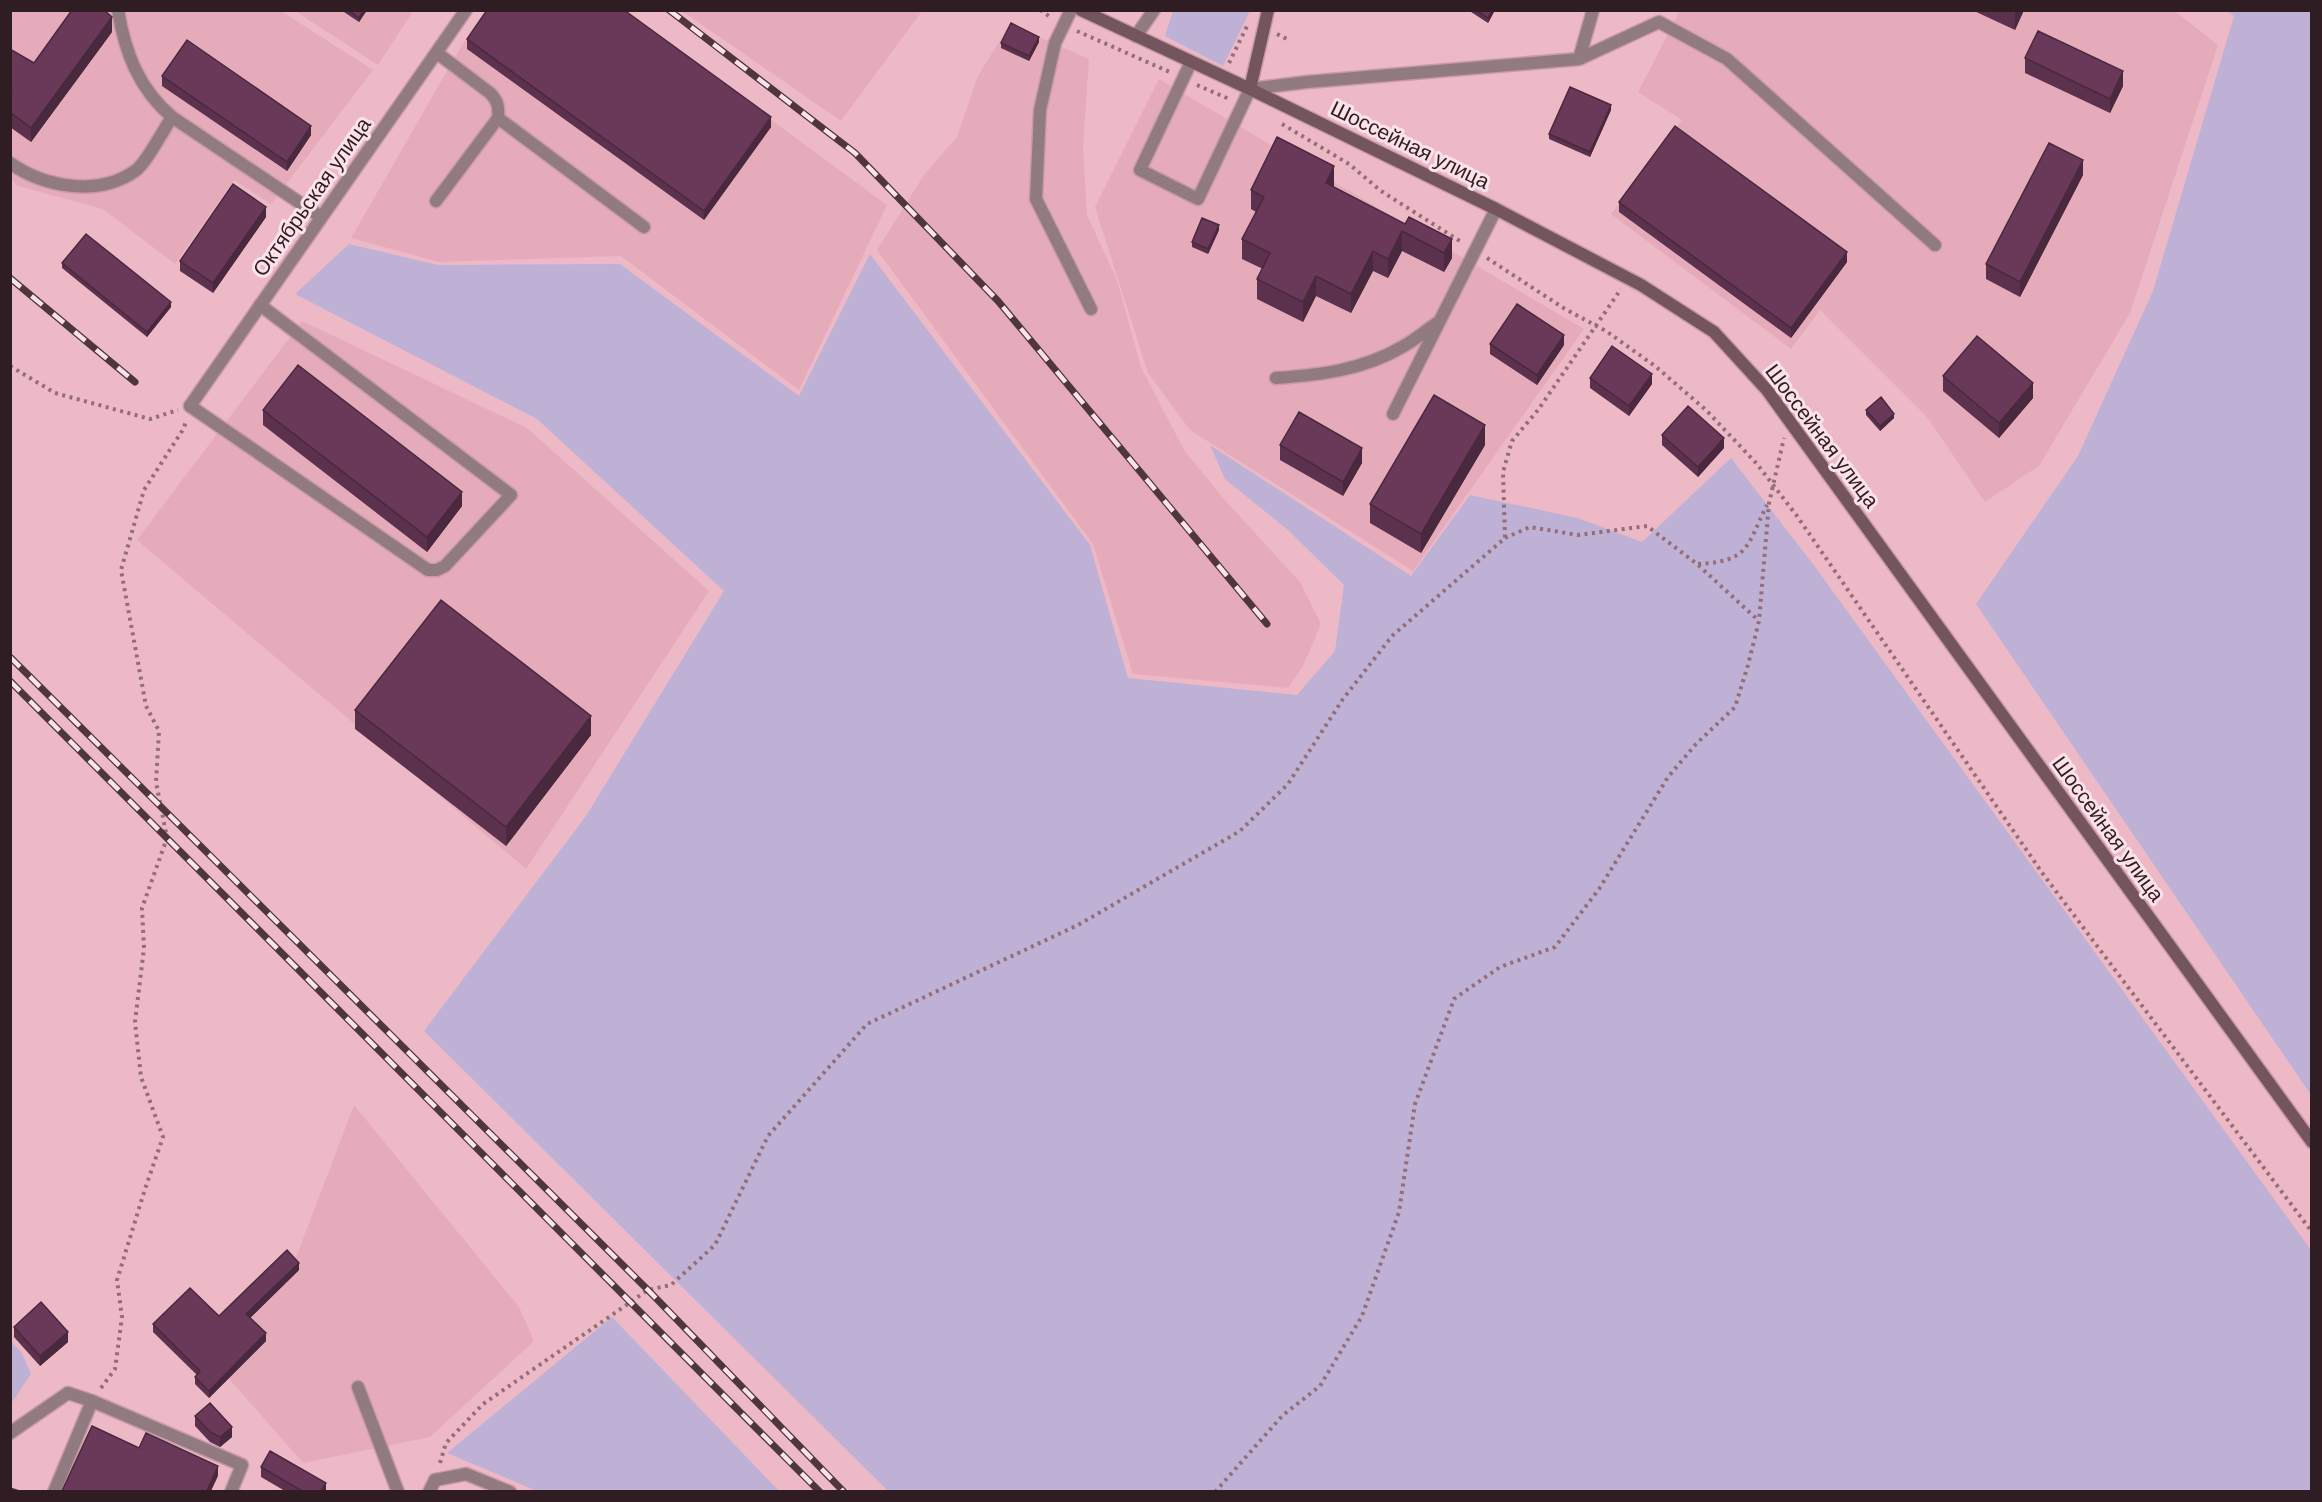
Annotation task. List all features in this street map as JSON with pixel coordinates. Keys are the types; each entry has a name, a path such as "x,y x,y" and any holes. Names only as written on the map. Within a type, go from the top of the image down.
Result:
{"main road":[{"name":"Шоссейная улица","path":"1081,10 1250,89 1496,209 1628,278 1714,332 1767,390 2312,1142"},
{"path":"1250,89 1268,10"}],"street":[{"path":"118,10 128,51 142,83 155,103 172,117 321,217"},
{"name":"Октябрьская улица","path":"190,406 466,10"},
{"path":"1071,10 1055,43 1040,110 1036,199 1091,309"},
{"path":"1136,36 1155,10"},
{"path":"1579,59 1593,10"},
{"path":"1191,62 1140,170 1198,199 1244,106 1250,89 1579,59 1659,22 1727,59 1935,245"},
{"path":"436,201 498,118 499,110 495,98 437,53"},
{"path":"10,163 33,177 60,185 86,186 115,181 136,171 172,117"},
{"path":"498,118 644,227"},
{"path":"1393,414 1496,209"},
{"path":"190,406 428,570 437,570 445,566 511,495 260,306"},
{"path":"1276,378 1320,375 1362,365 1402,348 1438,323"},
{"path":"358,1387 398,1491"},
{"path":"10,1434 68,1393 242,1465 231,1491"},
{"path":"54,1491 92,1401"},
{"path":"432,1486 466,1474 510,1491"}],"path":[{"path":"1040,10 1064,25 1244,106"},
{"path":"1226,71 1249,21 1289,40"},
{"path":"1278,122 1349,164 1381,191 1655,366 1706,410 1757,464 1870,620 2043,874 2312,1232"},
{"path":"1504,538 1503,472 1512,441 1538,410 1628,278"},
{"path":"10,366 55,393 150,420 190,406"},
{"path":"92,1401 115,1369 122,1317 117,1280 145,1189 164,1137 141,1077 135,1022 144,948 142,908 167,838 163,808 156,782 159,731 146,706 121,570 144,490 184,428 190,406"},
{"path":"1215,1491 1283,1415 1320,1386 1362,1316 1399,1212 1415,1104 1454,999 1500,967 1555,948 1599,889 1668,777 1696,744 1735,707 1759,621 1769,503 1789,420"},
{"path":"1697,564 1723,562 1742,553 1769,503"},
{"path":"432,1486 446,1443 483,1404 648,1290 671,1285 715,1245 768,1136 867,1024 1078,925 1240,831 1288,784 1343,699 1392,636 1504,538 1530,526 1578,535 1647,526 1697,564 1759,621"}],"shaded area":[{"path":"1173,10 1250,11 1223,66 1165,36"},
{"path":"10,11 281,11 373,70 271,204 234,180 175,264 103,209 18,186 11,180"},
{"path":"295,11 413,11 378,65"},
{"path":"488,11 623,11 887,205 799,390 621,256 439,262 351,238 462,45"},
{"path":"682,11 922,11 841,121"},
{"path":"1680,11 2175,11 2218,45 2130,313 2039,466 1985,502 1927,417 1820,310 1791,349 1611,214 1682,120 1638,92"},
{"path":"2227,11 2311,11 2311,1095 1976,604 2078,456 2153,291 2234,16"},
{"path":"1010,24 1089,59 1083,148 1087,215 1117,280 1141,367 1184,450 1223,498 1300,582 1321,624 1303,666 1288,688 1133,674 1093,544 877,250 924,175 957,137 978,76"},
{"path":"1159,79 1584,329 1413,571 1190,430 1148,373 1095,207"},
{"path":"349,244 438,265 620,264 799,396 870,254 1090,545 1128,678 1297,695 1335,651 1344,585 1288,530 1225,479 1210,445 1411,576 1470,495 1578,518 1642,542 1731,458 1813,564 2311,1250 2311,1491 888,1491 424,1031 586,816 724,591 537,419 295,294"},
{"path":"302,321 527,428 709,591 526,869 137,540"},
{"path":"354,1105 519,1307 534,1341 430,1437 303,1463 209,1356 295,1260"},
{"path":"612,1317 779,1491 537,1491 447,1453"},
{"path":"10,1341 22,1353 31,1374 13,1401 11,1401"}],"building":[{"path":"72,10 104,10 112,17 31,128 10,112 12,93 10,92 10,49 34,63"},
{"path":"348,10 364,10 359,18"},
{"path":"487,10 624,10 771,117 704,211 467,39"},
{"path":"1476,10 1492,10 1488,18"},
{"path":"1011,23 1039,37 1029,56 1001,43"},
{"path":"2038,31 2123,71 2110,99 2025,58"},
{"path":"187,40 311,126 287,162 162,76"},
{"path":"1570,87 1611,105 1590,152 1549,134"},
{"path":"1675,126 1847,252 1791,328 1619,202"},
{"path":"1277,137 1334,166 1326,183 1405,224 1409,217 1452,239 1444,253 1402,231 1388,259 1373,251 1351,294 1316,276 1303,302 1257,279 1270,253 1242,239 1264,197 1251,190"},
{"path":"2049,143 2083,160 2020,282 1986,264"},
{"path":"233,184 266,207 213,283 180,261"},
{"path":"1202,218 1219,225 1208,249 1192,242"},
{"path":"86,234 171,302 147,332 62,263"},
{"path":"1517,304 1564,335 1537,375 1490,344"},
{"path":"1977,336 2033,383 1999,423 1943,376"},
{"path":"1612,346 1652,374 1629,406 1590,378"},
{"path":"298,365 462,492 427,537 263,410"},
{"path":"1434,395 1485,425 1421,534 1370,504"},
{"path":"1881,397 1894,414 1880,426 1866,410"},
{"path":"1688,406 1724,438 1698,467 1662,435"},
{"path":"1299,412 1362,448 1343,482 1280,445"},
{"path":"441,600 591,716 506,827 355,710"},
{"path":"287,1250 299,1263 246,1314 266,1333 209,1391 195,1377 200,1371 153,1324 190,1288 219,1316"},
{"path":"41,1302 68,1332 40,1356 14,1327"},
{"path":"210,1403 232,1427 220,1437 210,1432 195,1416"},
{"path":"92,1426 139,1448 146,1433 218,1466 207,1491 62,1491"},
{"path":"270,1451 326,1483 321,1491 302,1491 261,1467"}],"railway":[{"path":"669,10 855,153 998,301 1267,624"},
{"path":"10,278 135,382"},
{"path":"10,657 648,1290 844,1492"},
{"path":"10,681 820,1492"}]}
